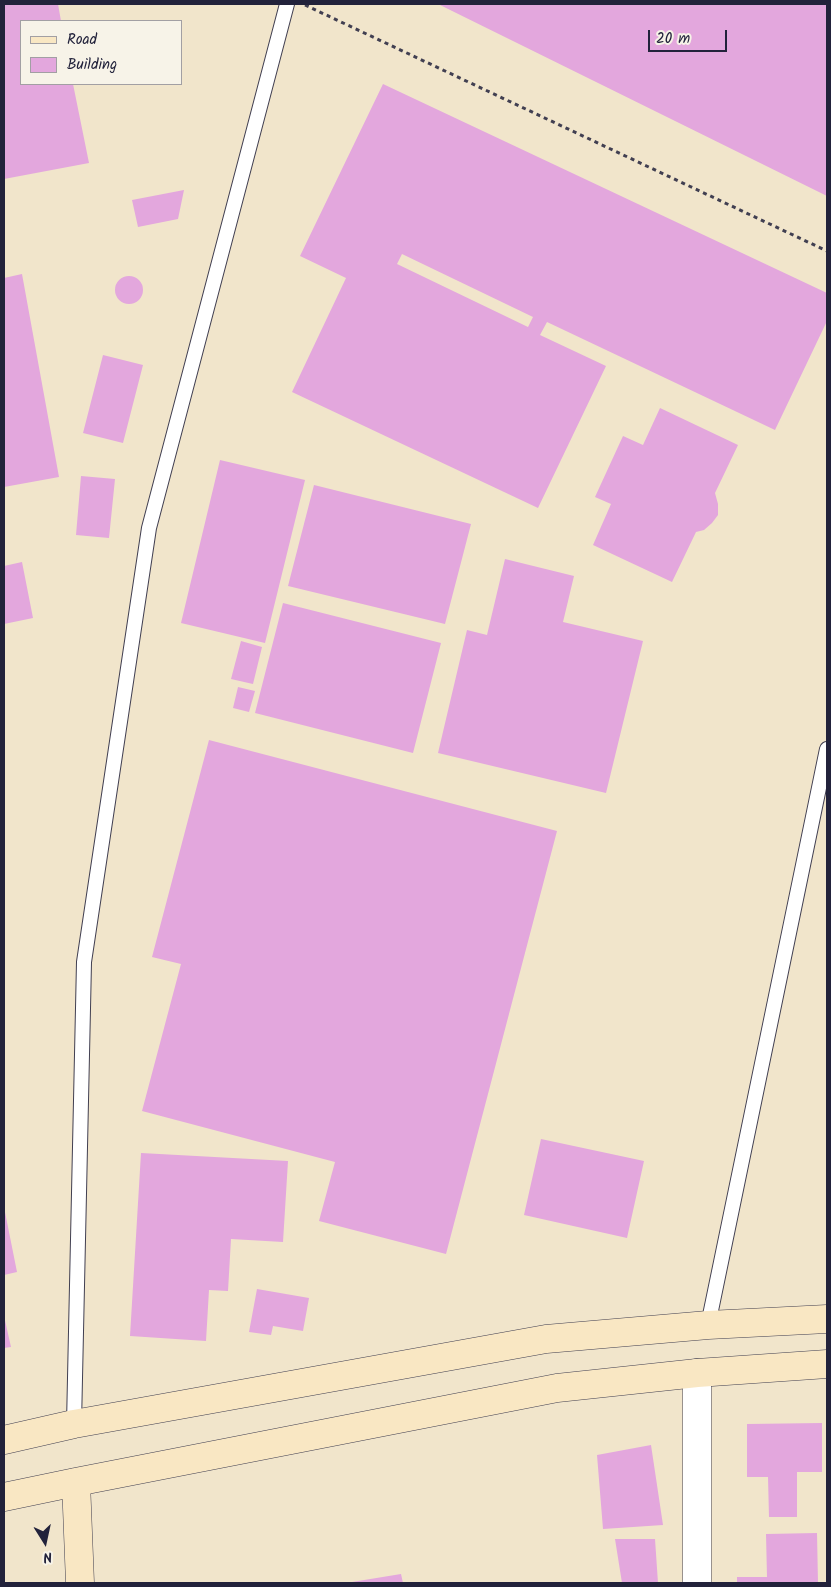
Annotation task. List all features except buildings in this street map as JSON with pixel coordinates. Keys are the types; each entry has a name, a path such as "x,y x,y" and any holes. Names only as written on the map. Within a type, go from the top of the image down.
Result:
{"street":[{"path":"4,1440 74,1424 546,1339 708,1324 827,1319"},
{"path":"4,1497 557,1388 697,1373 827,1364"},
{"path":"697,1373 697,1583"},
{"path":"76,1482 80,1583"}],"lane":[{"path":"74,1424 84,962 149,528 287,4"},
{"path":"708,1324 827,749"}],"path":[{"path":"302,4 827,251"}]}
